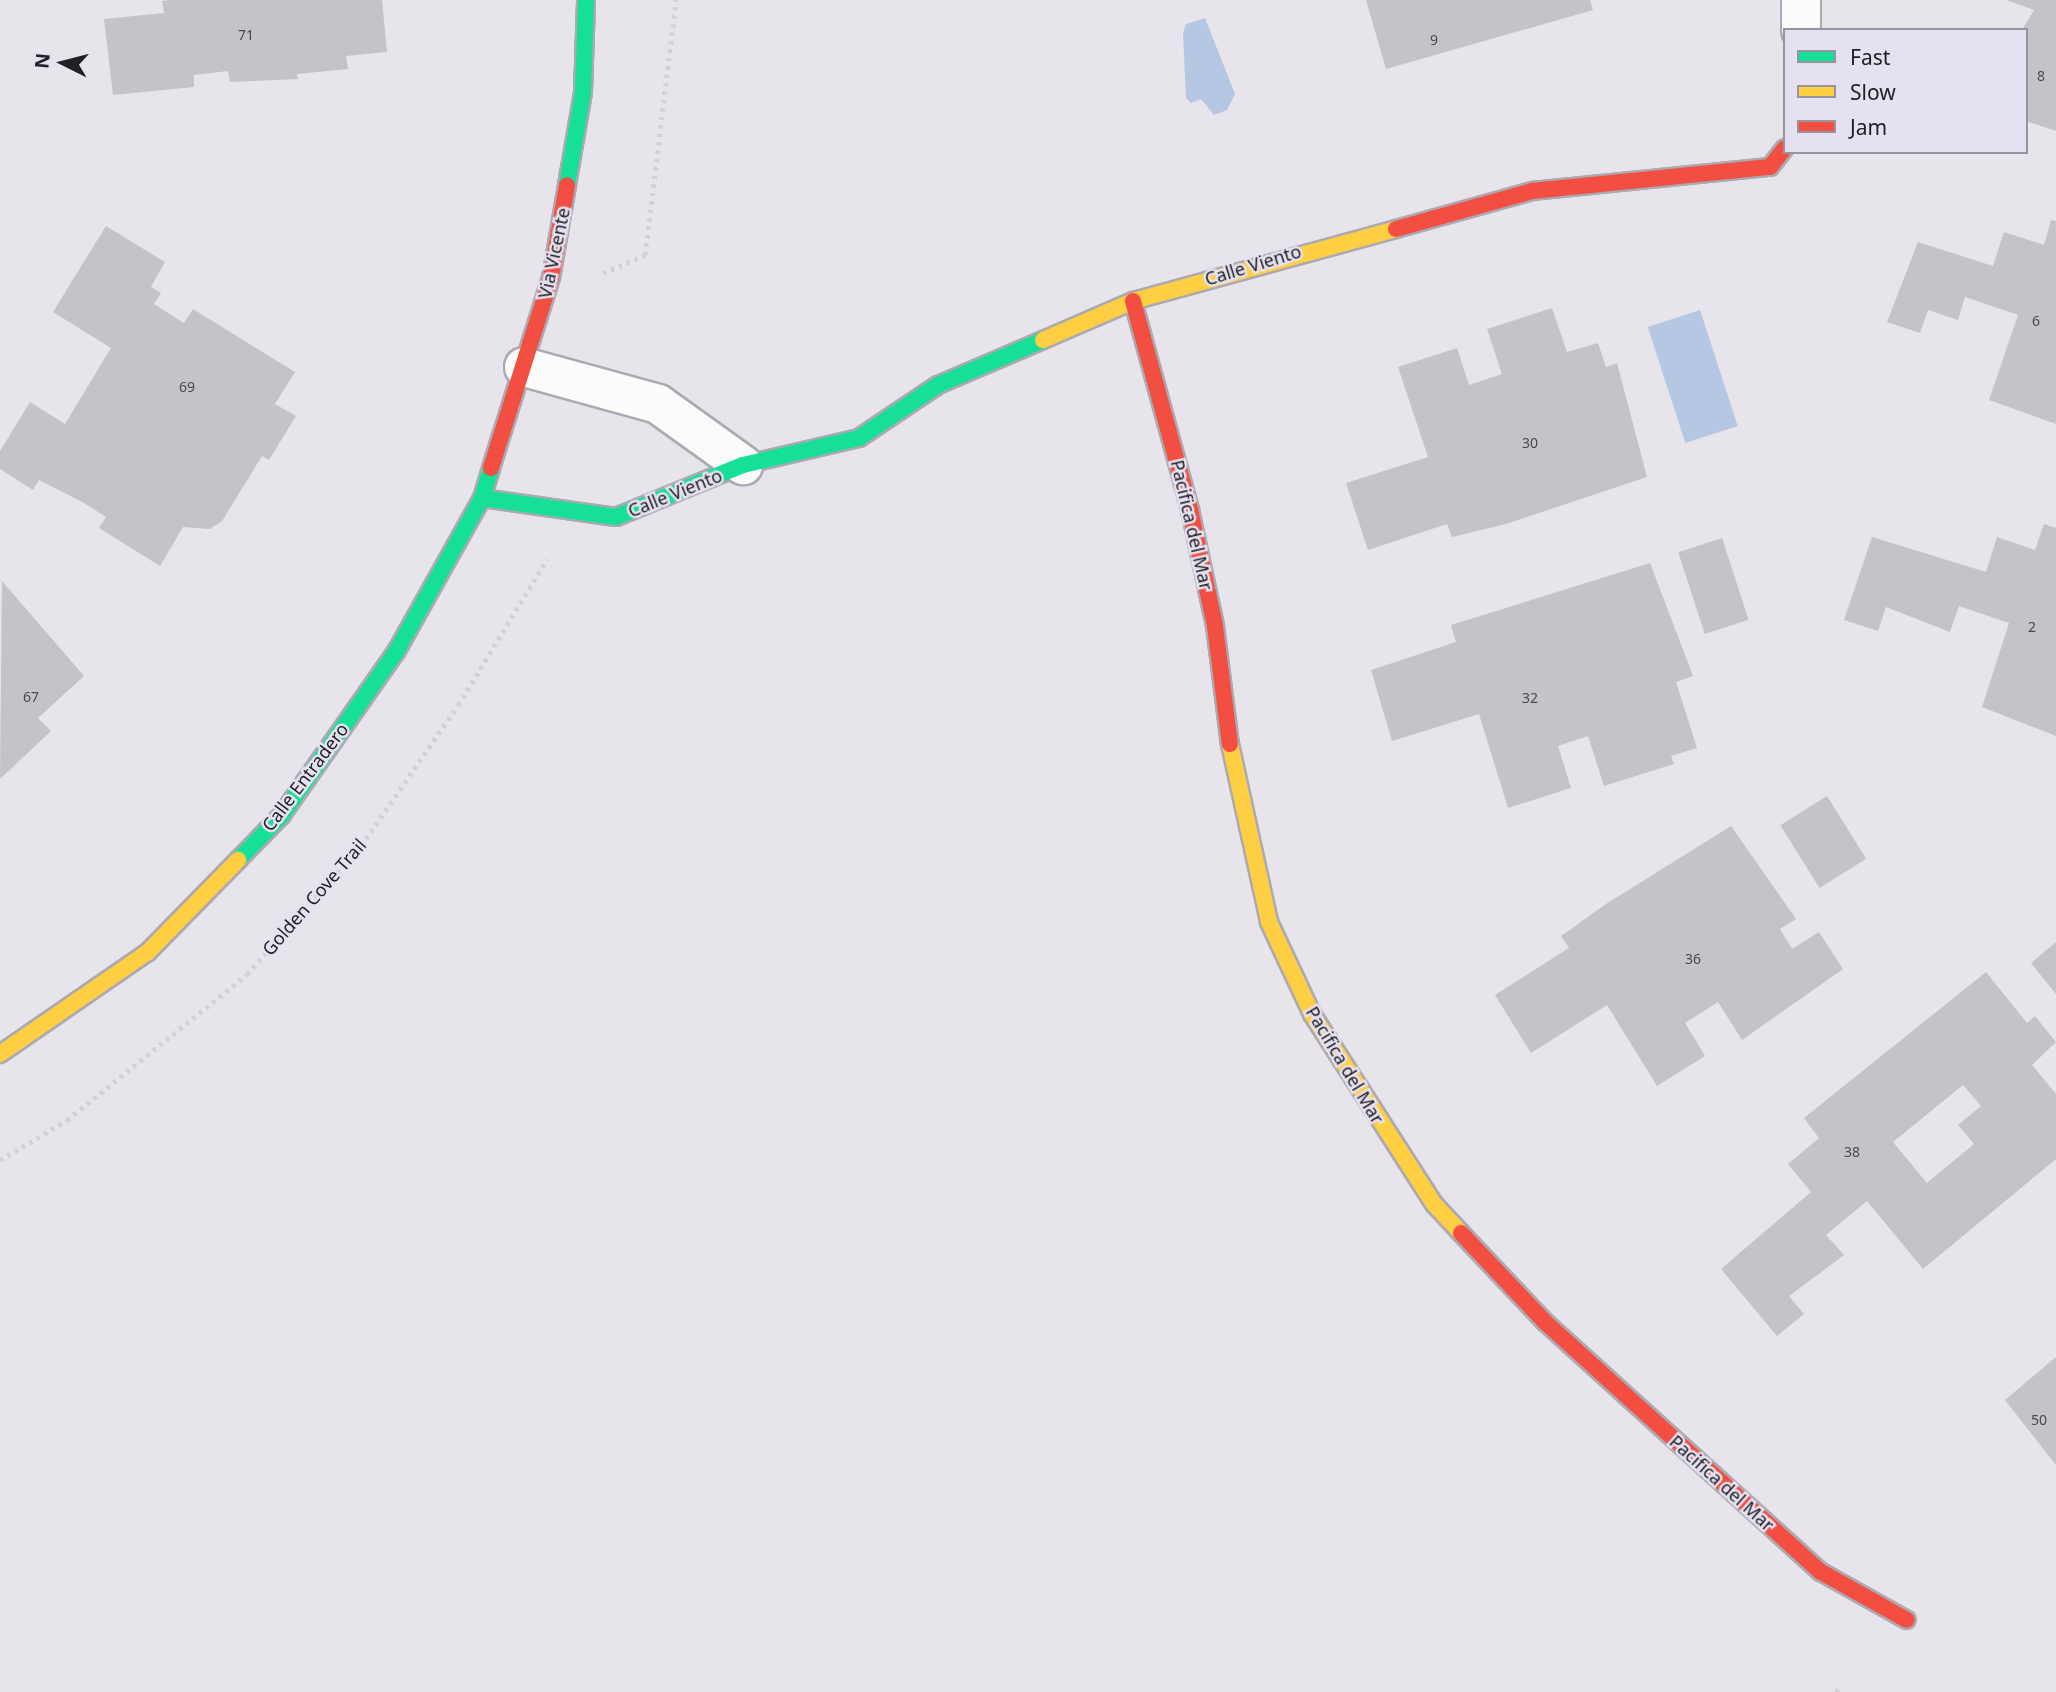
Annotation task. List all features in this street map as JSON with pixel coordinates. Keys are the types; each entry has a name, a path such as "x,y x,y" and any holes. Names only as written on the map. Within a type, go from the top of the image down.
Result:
{"street":[{"name":"Via Vicente","path":"482,498 551,278 583,92 586,0"},
{"path":"1801,0 1801,28"},
{"name":"Calle Viento","path":"482,498 616,517 743,465 859,438 938,385 1133,301 1532,191 1770,167 1783,151"},
{"name":"Pacifica del Mar","path":"1133,301 1193,523 1215,626 1236,785 1269,922 1312,1014 1434,1204 1545,1322 1821,1572 1907,1620"},
{"name":"Calle Viento","path":"524,367 658,404 743,465"},
{"name":"Calle Entradero","path":"0,1054 148,953 281,816 396,652 482,498"}],"path":[{"path":"596,276 645,255 676,0"},
{"name":"Golden Cove Trail","path":"0,1160 67,1120 247,974 360,846 458,705 547,559"},
{"path":"1836,1692 1841,1685"}],"water":[{"path":"1205,18 1235,94 1227,110 1214,115 1201,99 1191,103 1186,98 1183,33 1186,24"},
{"path":"1700,310 1738,426 1685,443 1648,327"}],"building":[{"path":"382,0 387,52 346,56 348,69 297,74 298,79 230,82 228,71 194,75 194,87 113,95 104,19 164,13 162,1"},
{"path":"1366,0 1590,0 1593,10 1386,69"},
{"path":"2006,0 2056,0 2056,131 2028,122 2028,28 2023,28 2034,10"},
{"path":"2051,220 2056,221 2056,424 1989,400 2018,315 1965,297 1958,320 1928,310 1920,333 1887,322 1918,242 1993,266 2004,232 2044,245"},
{"path":"106,226 165,262 151,287 161,293 154,304 184,323 193,309 295,372 275,404 296,416 269,460 262,456 222,521 210,529 183,527 160,566 99,528 106,517 84,503 39,480 33,490 0,469 0,451 30,402 65,424 111,348 53,312"},
{"path":"1552,308 1567,352 1598,343 1606,367 1617,363 1647,477 1506,524 1452,537 1447,524 1368,550 1346,483 1428,457 1398,367 1457,348 1469,385 1502,374 1487,329"},
{"path":"2044,524 2056,528 2056,736 1982,707 2009,623 1959,606 1950,632 1886,607 1878,631 1844,620 1872,537 1986,572 1997,537 2035,550"},
{"path":"1722,538 1749,620 1705,634 1678,552"},
{"path":"1650,563 1693,676 1676,682 1697,748 1671,756 1674,764 1604,786 1588,736 1558,746 1571,788 1508,808 1479,714 1392,741 1371,670 1456,642 1451,625"},
{"path":"2,581 84,676 38,718 51,731 0,779"},
{"path":"1827,796 1866,859 1820,888 1780,825"},
{"path":"1731,826 1796,919 1780,929 1792,949 1819,932 1843,969 1742,1040 1718,1002 1685,1023 1705,1056 1657,1086 1607,1005 1531,1053 1495,995 1569,948 1561,936 1606,904"},
{"path":"2056,942 2056,994 2031,963"},
{"path":"1986,972 2027,1023 2035,1016 2056,1042 2032,1065 2056,1094 2056,1159 1923,1269 1867,1201 1826,1235 1844,1255 1789,1296 1804,1314 1777,1336 1721,1269 1811,1192 1788,1164 1819,1138 1804,1118","holes":["1963,1085 1981,1106 1958,1125 1974,1144 1927,1183 1893,1142"]},
{"path":"2056,1357 2056,1465 2005,1400"}],"traffic: fast":[{"path":"567,185 583,92 586,0"},
{"path":"482,498 616,517 743,465 859,438 938,385 1043,340"},
{"path":"238,860 281,816 396,652 482,498 491,468"}],"traffic: slow":[{"path":"1043,340 1133,301 1396,229"},
{"path":"1230,744 1269,922 1312,1014 1434,1204 1461,1233"},
{"path":"0,1054 148,952 238,860"}],"traffic: jam":[{"path":"1396,229 1532,191 1770,167 1783,151"},
{"path":"491,468 551,278 567,185"},
{"path":"1133,301 1190,510 1215,626 1230,744"},
{"path":"1461,1233 1545,1322 1821,1572 1907,1620"}]}
